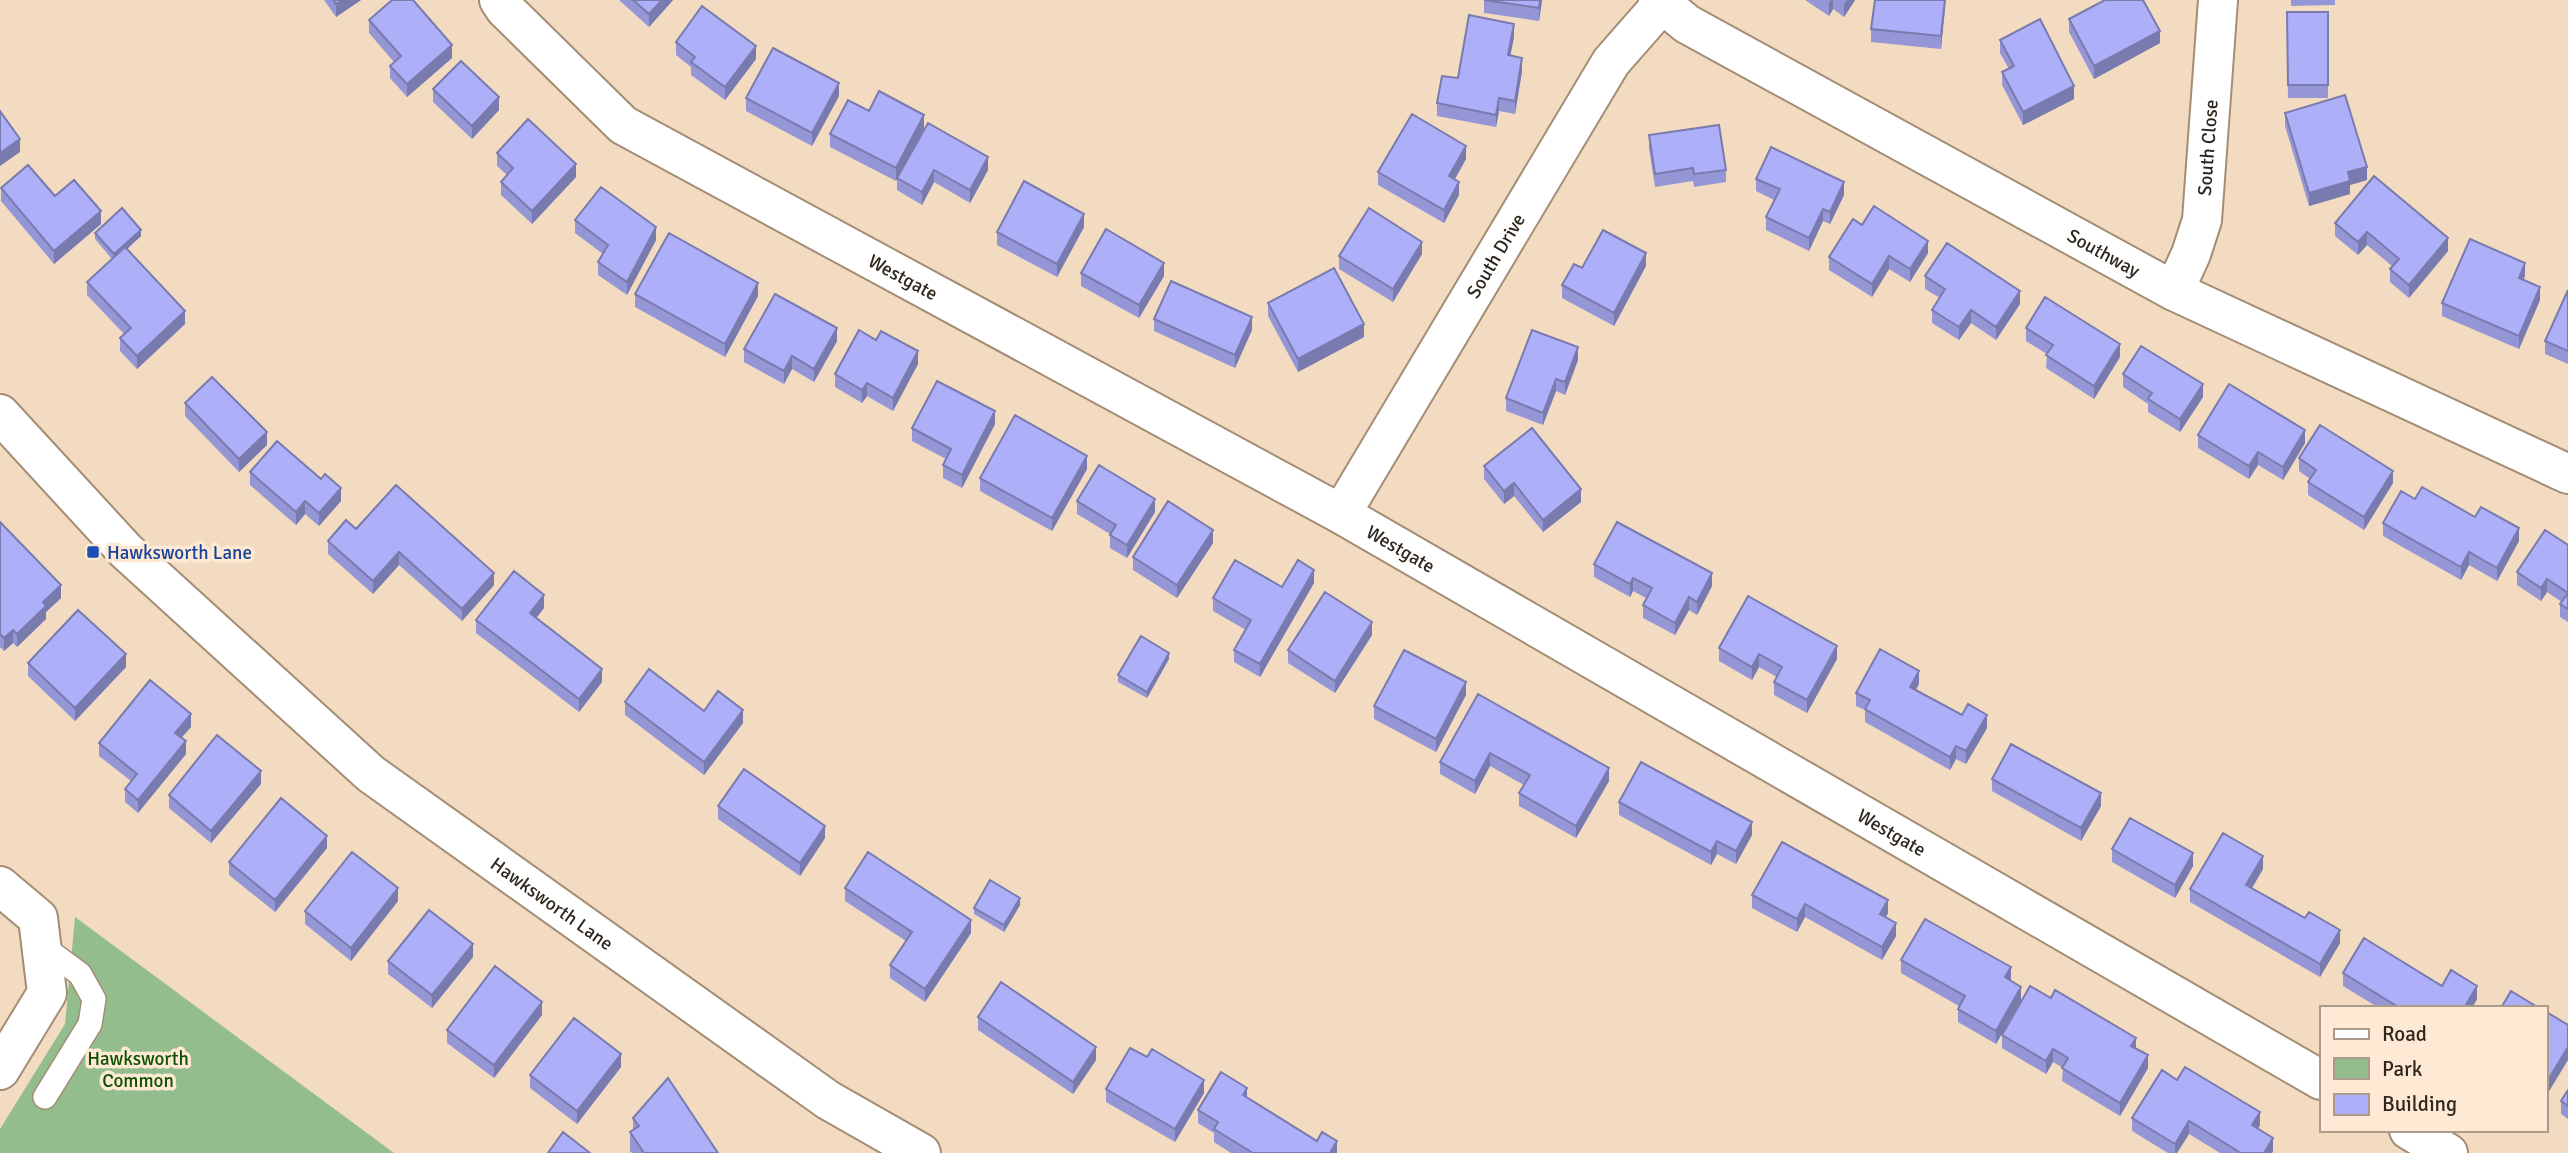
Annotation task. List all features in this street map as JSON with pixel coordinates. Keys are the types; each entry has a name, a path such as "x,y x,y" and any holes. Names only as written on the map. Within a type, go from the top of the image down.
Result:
{"street":[{"name":"Westgate","path":"499,0 623,125 1341,514 2320,1079"},
{"name":"South Close","path":"2174,291 2191,254 2202,220 2218,0"},
{"name":"South Drive","path":"1341,514 1611,62 1660,3"},
{"name":"Southway","path":"1660,3 1687,24 2174,291 2568,474"},
{"name":"Hawksworth Lane","path":"0,414 126,551 371,774 828,1100 921,1153"},
{"path":"0,886 38,918 47,993 0,1070"},
{"path":"2412,1132 2448,1153"}],"lane":[{"path":"41,946 80,974 94,999 90,1024 45,1097"}],"green space":[{"name":"Hawksworth Common","path":"75,917 394,1153 0,1153 0,1129 65,1024"}],"building":[{"path":"392,0 413,0 452,45 407,84 390,66 401,56 369,20"},
{"path":"633,0 662,0 649,14"},
{"path":"1484,0 1540,0 1539,8"},
{"path":"1875,0 1945,0 1941,36 1871,29"},
{"path":"2105,0 2143,0 2160,31 2094,66 2069,19"},
{"path":"702,6 756,46 725,87 691,62 695,57 676,42"},
{"path":"2287,12 2328,12 2328,85 2288,85"},
{"path":"1469,15 1514,24 1508,55 1522,58 1515,101 1499,98 1496,115 1437,103 1442,76 1458,78"},
{"path":"2040,19 2074,86 2023,112 2002,72 2014,66 2000,40"},
{"path":"773,48 839,83 812,133 746,98"},
{"path":"461,61 499,97 472,126 433,89"},
{"path":"879,91 924,115 896,168 830,134 848,100 869,111"},
{"path":"2345,95 2367,167 2348,172 2350,181 2309,193 2285,113"},
{"path":"0,111 20,139 0,153"},
{"path":"1412,114 1466,146 1449,176 1459,182 1444,210 1378,172"},
{"path":"528,119 576,164 532,211 501,182 513,168 497,153"},
{"path":"928,123 988,157 970,190 934,170 922,192 897,178"},
{"path":"1719,125 1726,170 1694,174 1693,168 1655,174 1649,135"},
{"path":"1771,147 1844,182 1830,212 1823,209 1809,238 1766,217 1780,189 1756,179"},
{"path":"28,165 55,196 74,180 101,211 54,251 1,188"},
{"path":"2374,176 2448,238 2409,285 2390,269 2399,259 2367,232 2358,242 2335,223"},
{"path":"1024,181 1084,214 1057,264 997,232"},
{"path":"601,187 656,227 627,282 598,262 608,245 575,220"},
{"path":"1874,206 1928,241 1910,269 1889,256 1872,284 1829,257 1853,219 1862,225"},
{"path":"122,208 141,230 114,254 95,233"},
{"path":"1369,208 1422,242 1393,289 1339,256"},
{"path":"1106,229 1164,263 1139,305 1081,273"},
{"path":"1603,230 1646,253 1614,313 1562,285 1574,264 1582,268"},
{"path":"669,233 758,283 725,344 635,294"},
{"path":"2470,239 2525,263 2519,278 2540,287 2519,336 2442,303"},
{"path":"1947,243 2020,291 1996,327 1971,310 1959,327 1932,310 1945,289 1925,276"},
{"path":"125,247 185,311 137,356 120,338 131,328 87,282"},
{"path":"1334,268 1364,324 1298,359 1268,303"},
{"path":"1171,281 1252,317 1235,355 1154,319"},
{"path":"2568,290 2568,351 2545,341"},
{"path":"775,294 837,328 814,369 792,356 784,371 744,349"},
{"path":"2045,297 2120,344 2094,386 2046,355 2053,345 2026,328"},
{"path":"859,330 876,340 881,331 918,351 893,398 867,383 862,390 835,374"},
{"path":"1532,330 1578,347 1565,382 1556,379 1543,413 1506,398"},
{"path":"2141,346 2203,384 2180,419 2148,399 2152,393 2123,374"},
{"path":"212,377 267,432 239,459 185,403"},
{"path":"937,381 995,411 962,475 943,465 951,449 912,428"},
{"path":"2229,384 2305,430 2283,467 2258,452 2249,466 2198,435"},
{"path":"1015,415 1087,456 1052,518 980,478"},
{"path":"2320,425 2393,471 2364,517 2308,482 2316,470 2299,458"},
{"path":"1532,428 1581,489 1543,520 1514,483 1504,491 1484,466"},
{"path":"277,441 321,479 325,474 341,488 319,513 305,501 296,512 250,472"},
{"path":"1099,465 1155,499 1127,545 1110,535 1116,525 1077,501"},
{"path":"396,485 494,573 462,609 399,552 373,581 328,541 346,520 356,529"},
{"path":"2422,487 2475,517 2481,507 2519,528 2497,568 2469,552 2461,567 2383,523 2401,491 2415,499"},
{"path":"1168,501 1213,530 1177,585 1133,557"},
{"path":"0,522 61,585 43,602 46,606 17,634 13,630 4,638 0,634"},
{"path":"1617,522 1712,573 1697,602 1689,597 1675,623 1643,605 1652,588 1633,578 1630,584 1594,564"},
{"path":"2545,530 2568,545 2568,593 2547,579 2541,588 2517,572"},
{"path":"1235,560 1282,587 1298,560 1314,570 1260,664 1234,650 1251,620 1213,598"},
{"path":"514,571 544,595 530,613 602,669 579,699 476,620"},
{"path":"1325,592 1372,622 1335,681 1288,650"},
{"path":"2568,593 2568,609 2560,604"},
{"path":"1748,596 1837,646 1807,700 1774,682 1782,667 1759,654 1752,667 1719,648"},
{"path":"78,610 126,654 75,708 28,663"},
{"path":"1141,636 1169,653 1147,692 1118,675"},
{"path":"1880,649 1919,671 1910,687 1962,715 1968,704 1987,715 1966,751 1956,746 1950,757 1865,709 1870,700 1856,693"},
{"path":"1404,650 1466,682 1436,739 1374,706"},
{"path":"649,669 704,711 718,691 743,710 704,762 625,702"},
{"path":"150,680 191,714 175,733 186,741 138,800 125,789 137,774 99,743"},
{"path":"1478,694 1609,768 1576,826 1519,793 1530,775 1490,753 1475,781 1440,762"},
{"path":"217,735 261,771 211,831 169,795"},
{"path":"2011,744 2101,793 2081,828 1992,779"},
{"path":"1641,762 1752,822 1736,851 1717,841 1711,852 1619,802"},
{"path":"744,769 825,826 800,863 718,806"},
{"path":"281,798 327,836 275,900 229,862"},
{"path":"2130,818 2193,853 2175,885 2112,849"},
{"path":"2223,833 2263,856 2246,885 2305,918 2309,912 2340,930 2320,964 2190,889"},
{"path":"1782,842 1888,900 1880,914 1896,923 1882,947 1805,904 1797,919 1752,895"},
{"path":"352,852 398,888 351,948 305,911"},
{"path":"868,852 971,920 925,989 890,965 912,932 845,888"},
{"path":"990,880 1020,898 1004,925 974,908"},
{"path":"429,910 473,944 432,995 388,961"},
{"path":"1925,919 2011,967 2005,977 2021,987 1996,1031 1958,1009 1965,996 1901,960"},
{"path":"2364,938 2442,986 2451,970 2477,986 2465,1006 2397,1006 2343,973"},
{"path":"495,966 542,1002 494,1065 447,1030"},
{"path":"1001,982 1096,1047 1073,1082 978,1017"},
{"path":"2030,986 2051,998 2055,990 2136,1038 2131,1046 2148,1055 2120,1103 2062,1068 2068,1058 2053,1049 2046,1061 2002,1035"},
{"path":"2511,991 2536,1006 2502,1006"},
{"path":"2547,1012 2568,1025 2568,1047 2547,1082"},
{"path":"574,1018 621,1054 577,1111 530,1075"},
{"path":"1130,1048 1147,1057 1152,1049 1204,1080 1175,1129 1106,1089"},
{"path":"2185,1067 2260,1112 2252,1125 2273,1138 2264,1153 2241,1153 2189,1121 2175,1144 2132,1118 2162,1070 2177,1080"},
{"path":"1221,1072 1247,1088 1243,1095 1317,1141 1322,1132 1337,1141 1330,1153 1253,1153 1214,1129 1218,1122 1198,1110"},
{"path":"668,1078 718,1153 644,1153 630,1132 639,1126 633,1118"},
{"path":"2568,1090 2568,1106 2561,1101"},
{"path":"563,1132 590,1153 548,1153"}],"place":[{"name":"Hawksworth Lane","path":"93,552"}]}
